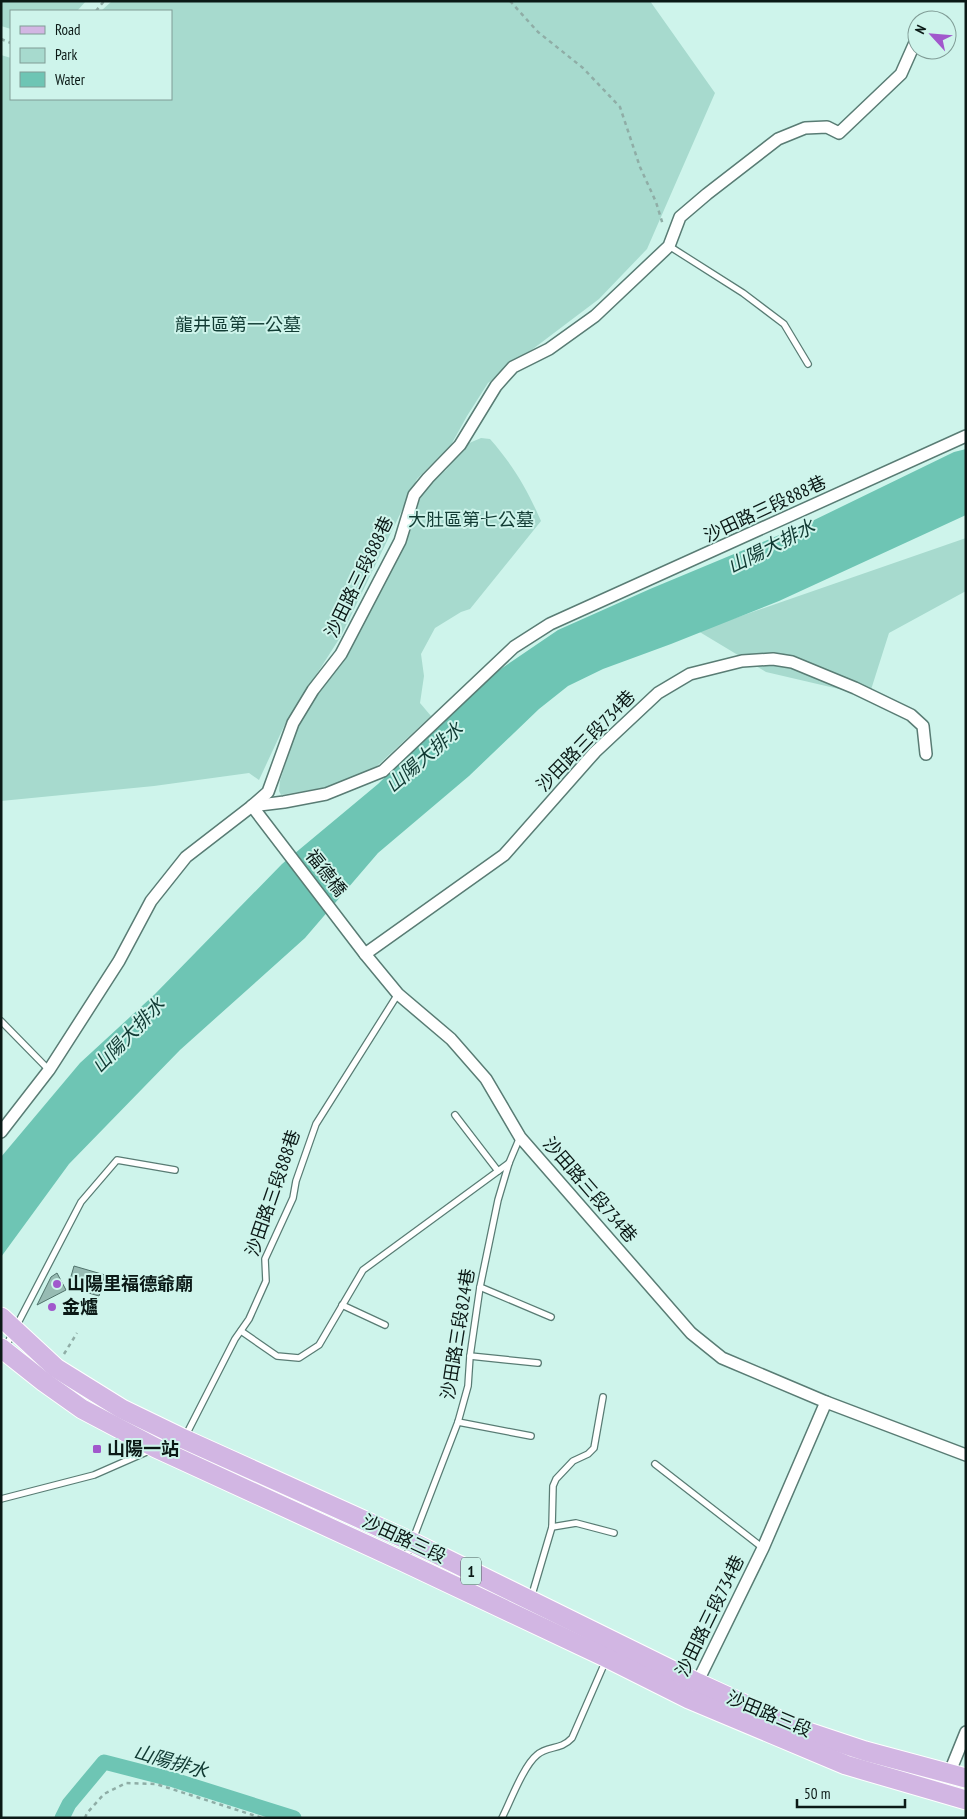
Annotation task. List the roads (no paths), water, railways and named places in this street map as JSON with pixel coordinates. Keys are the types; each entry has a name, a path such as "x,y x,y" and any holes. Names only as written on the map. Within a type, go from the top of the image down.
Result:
{"main road":[{"name":"沙田路三段","path":"1,1317 56,1368 122,1409 179,1440 412,1542 698,1683 800,1729 865,1751 958,1776"},
{"name":"沙田路三段","path":"3,1349 82,1409 607,1658 688,1699 846,1765 966,1800"}],"street":[{"name":"沙田路三段888巷","path":"252,806 268,792 293,722 313,690 341,654 400,541 414,495 460,445 496,386 513,367 549,349 595,316 669,246 680,218 707,194 778,139 805,128 827,128 839,133 901,74 907,60"},
{"name":"沙田路三段888巷","path":"252,806 326,794 383,771 514,647 550,624 966,436"},
{"name":"沙田路三段734巷","path":"365,954 504,855 594,752 658,693 690,674 742,661 773,659 792,662 855,688 911,715 923,726 926,754"},
{"name":"福德橋","path":"252,806 339,919"},
{"path":"1,1132 49,1070 119,961 151,901 186,857 252,806"},
{"name":"沙田路三段734巷","path":"339,919 398,994 451,1039 486,1079 520,1136 690,1334 722,1358 826,1402 966,1455"},
{"name":"沙田路三段734巷","path":"688,1699 698,1683 763,1548 826,1402"},
{"path":"958,1776 966,1732"}],"lane":[{"path":"669,246 743,293 784,324 808,364"},
{"name":"沙田路三段888巷","path":"179,1440 248,1319 266,1282 265,1259 293,1198 296,1181 316,1124 398,994"},
{"path":"1,1021 49,1070"},
{"path":"455,1115 498,1171"},
{"name":"沙田路三段824巷","path":"404,1562 458,1422 468,1386 470,1356 480,1287 498,1200 509,1163 520,1136"},
{"path":"3,1349 15,1330 81,1202 117,1160 175,1170"},
{"path":"241,1331 277,1356 299,1358 319,1345 363,1270 509,1163"},
{"path":"480,1287 551,1317"},
{"path":"342,1305 385,1325"},
{"path":"470,1356 538,1363"},
{"path":"530,1600 552,1527 553,1486 556,1479 572,1461 588,1454 594,1448 604,1397"},
{"path":"458,1422 531,1436"},
{"path":"1,1499 94,1474 160,1446"},
{"name":"沙田路三段734巷","path":"656,1464 763,1548"},
{"path":"552,1527 576,1523 614,1533"},
{"path":"502,1818 536,1755 543,1751 566,1745 572,1738 607,1658"}],"water":[{"name":"山陽大排水","path":"966,449 966,515 779,601 603,669 568,686 539,709 469,776 378,853 305,938 180,1050 69,1164 1,1257 1,1157 80,1063 155,994 282,864 378,784 486,679 558,630 808,523 954,452"}],"waterway":[{"name":"山陽排水","path":"62,1818 69,1804 104,1762 174,1780 294,1818"}],"place":[{"name":"山陽里福德爺廟","path":"57,1284"},
{"name":"金爐","path":"52,1307"},
{"name":"山陽一站","path":"97,1449"}],"park label":[{"name":"龍井區第一公墓","path":"238,325"},
{"name":"大肚區第七公墓","path":"471,520"}]}
